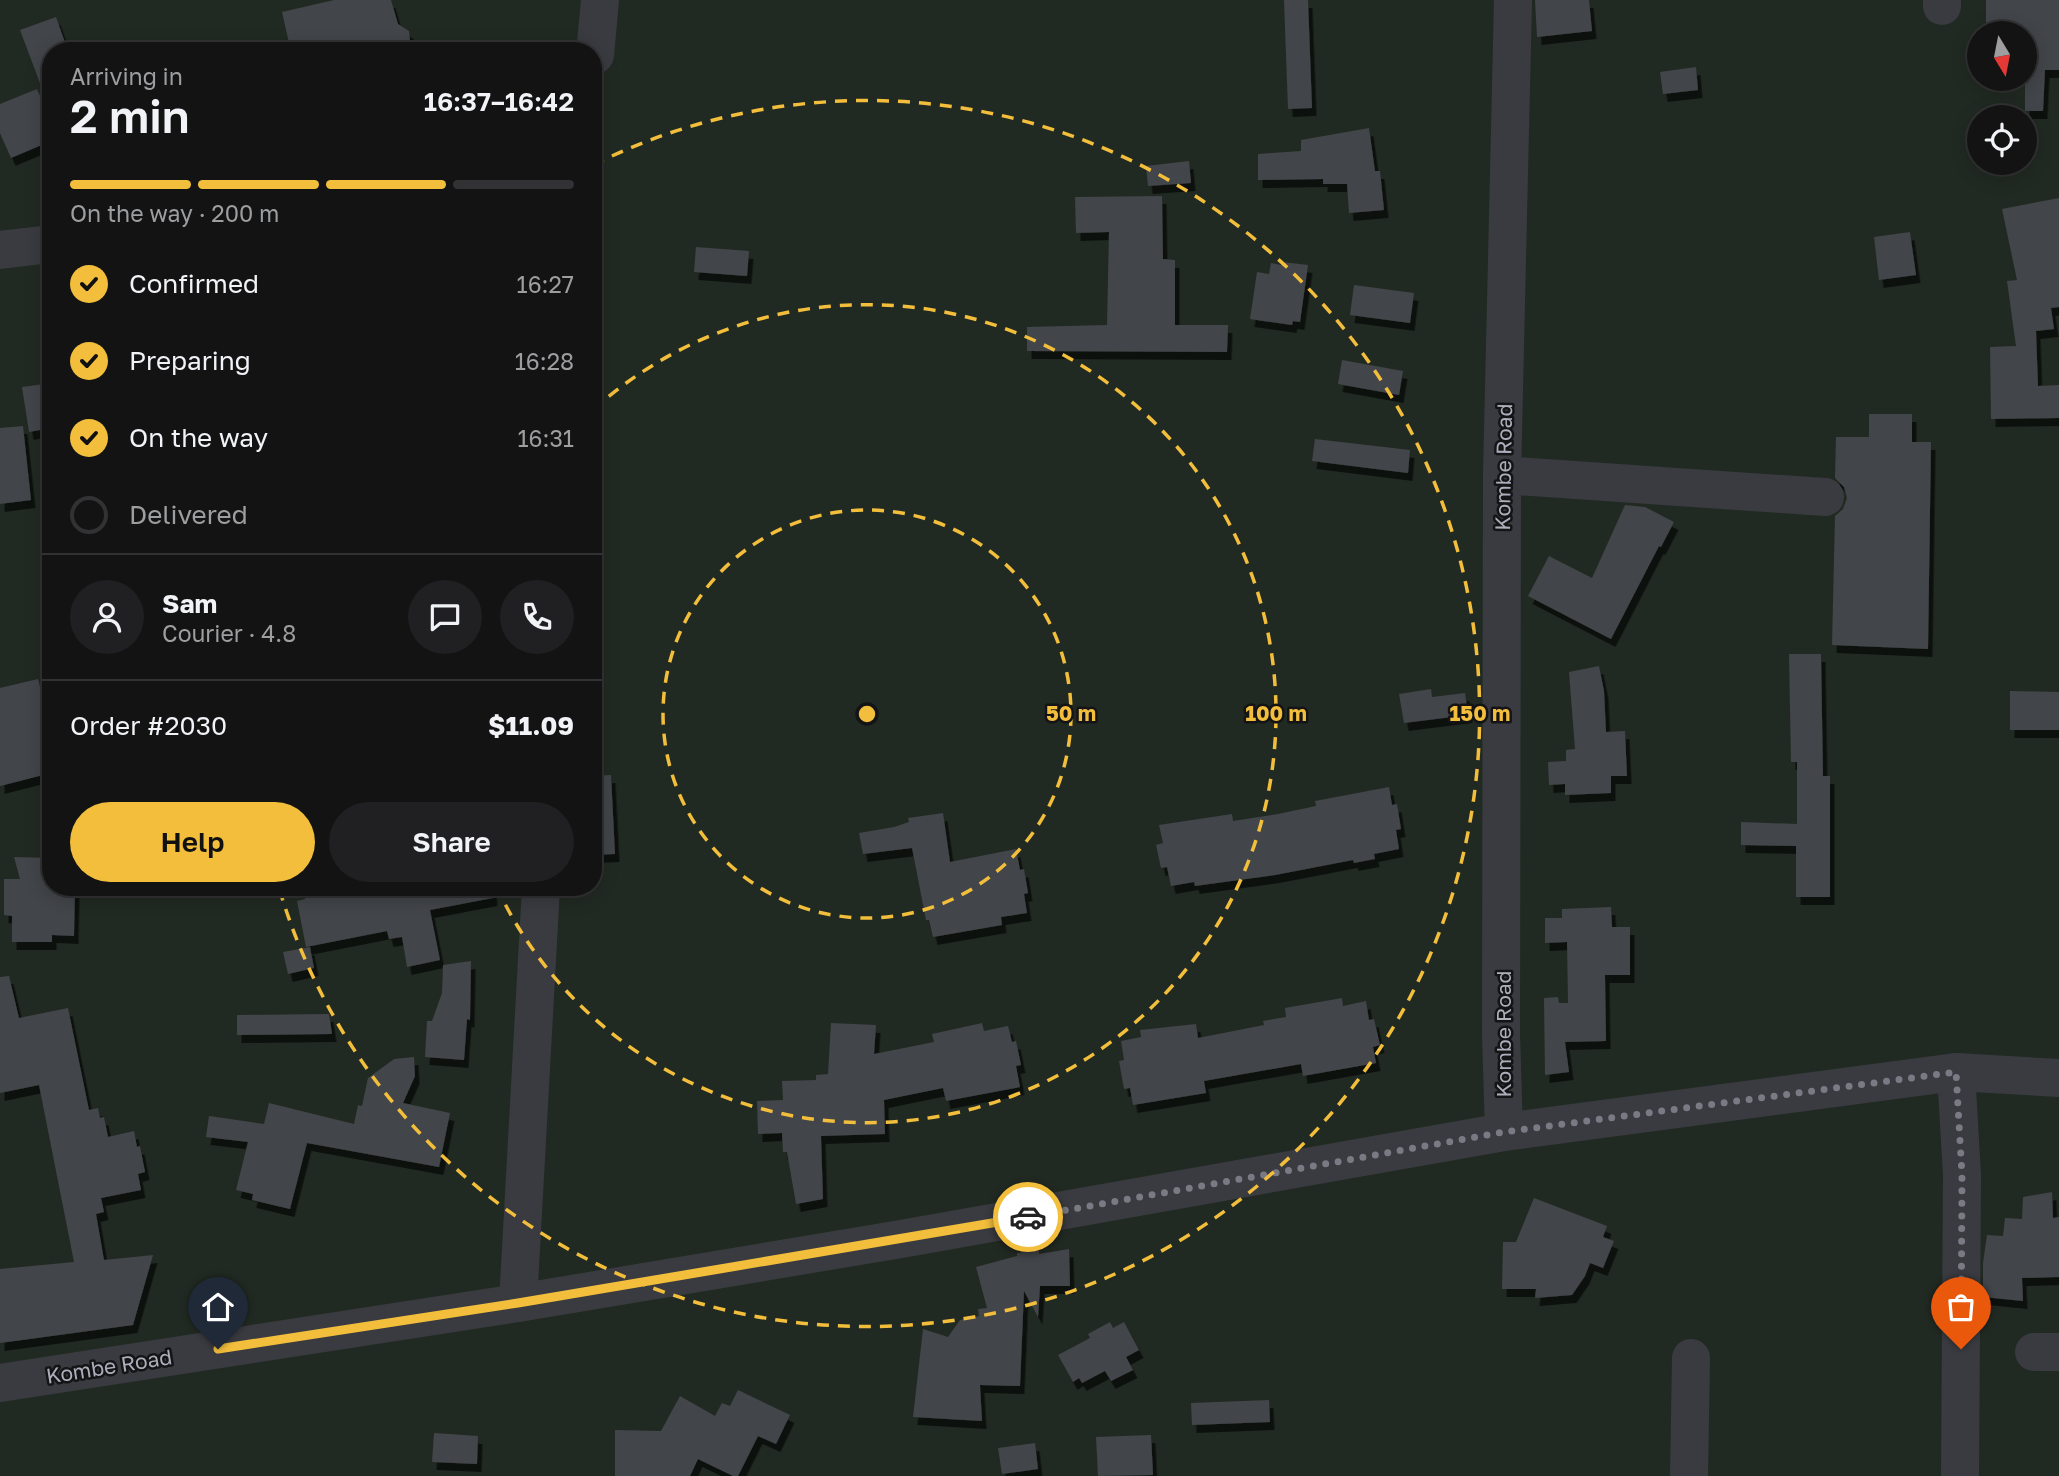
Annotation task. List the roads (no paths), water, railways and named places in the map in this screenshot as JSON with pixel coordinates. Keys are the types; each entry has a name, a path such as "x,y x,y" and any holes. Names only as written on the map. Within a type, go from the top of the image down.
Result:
{"street":[{"path":"596,42 600,0"},
{"name":"Kombe Road","path":"0,1383 518,1303 901,1240 1504,1132 1501,1034 1516,834 1502,475 1513,0"},
{"path":"0,250 42,245"},
{"path":"1502,475 1825,496"},
{"path":"518,1303 541,896"},
{"path":"1504,1132 1956,1072 2059,1078"},
{"path":"1956,1072 1962,1175 1960,1476"},
{"path":"1689,1476 1690,1358"}]}
